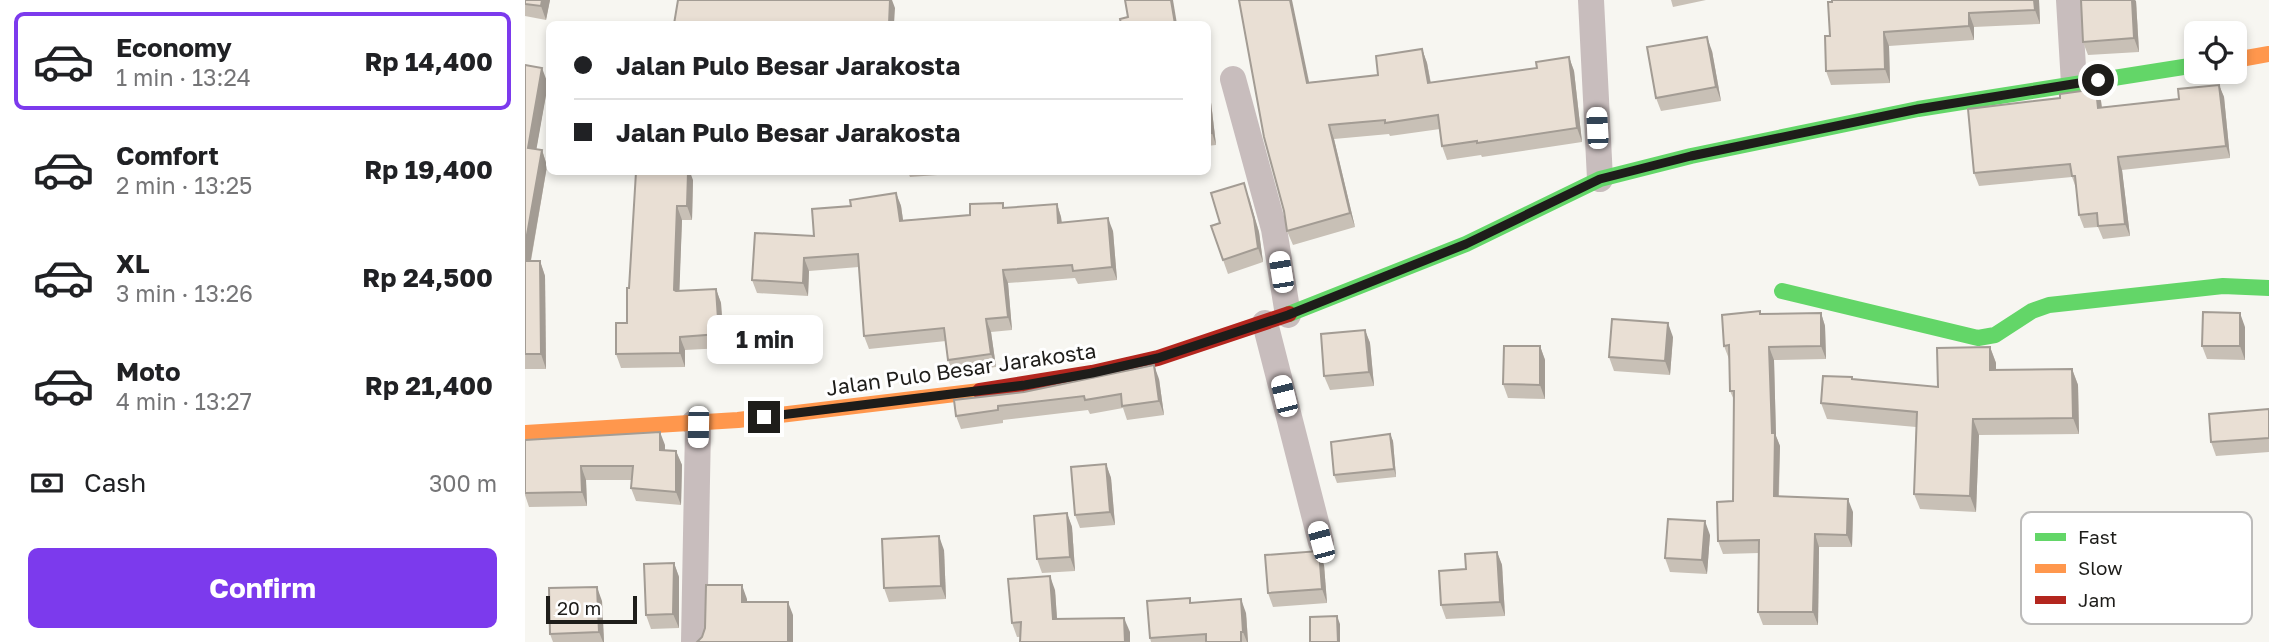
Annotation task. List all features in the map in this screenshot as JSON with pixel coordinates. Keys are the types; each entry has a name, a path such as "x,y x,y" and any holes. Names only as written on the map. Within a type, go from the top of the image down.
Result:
{"street":[{"path":"1591,0 1600,179"},
{"path":"2069,0 2074,84"},
{"path":"2247,58 2269,54"},
{"name":"Jalan Pulo Besar Jarakosta","path":"525,433 738,420 1025,385 1092,373 1158,358 1276,319 1466,244 1600,179 1691,156 1918,109 2184,67"},
{"path":"1233,79 1274,229 1276,319 1321,542"},
{"path":"1782,291 1978,338 1995,335 2032,311 2049,305 2223,286 2269,288"},
{"path":"694,423 698,427 694,642"}],"building":[{"path":"525,0 542,0 541,6 525,4"},
{"path":"678,0 890,0 889,21 674,21"},
{"path":"1125,0 1171,0 1174,21 1120,21 1128,17"},
{"path":"1239,0 1290,0 1307,83 1378,75 1376,56 1422,49 1428,83 1537,68 1536,62 1569,57 1577,128 1442,146 1438,115 1385,123 1385,120 1329,125 1350,213 1287,231 1264,137"},
{"path":"2034,0 2035,10 1969,13 1969,26 1884,32 1885,69 1826,71 1825,36 1830,36 1828,2"},
{"path":"2081,0 2132,0 2134,38 2083,42"},
{"path":"1707,37 1716,87 1656,98 1647,47"},
{"path":"525,65 542,68 528,148 542,150 525,246"},
{"path":"2219,85 2226,146 2118,157 2125,224 2098,226 2097,213 2079,215 2075,176 2072,176 2070,164 1974,173 1968,109 2060,98 2060,94 2096,89 2098,108 2179,99 2178,89"},
{"path":"636,175 688,175 687,206 677,206 674,290 716,289 719,334 680,337 680,353 616,354 616,323 627,323"},
{"path":"1244,183 1254,219 1258,248 1223,260 1211,226 1220,223 1211,193"},
{"path":"896,193 900,221 970,215 970,204 1003,203 1003,208 1057,204 1058,223 1108,218 1112,267 1073,271 1072,265 1003,270 1008,317 986,319 991,354 948,360 944,328 864,336 858,254 804,258 803,283 752,280 755,233 814,236 812,209 851,206 850,200"},
{"path":"525,261 540,261 541,354 525,354"},
{"path":"1760,311 1760,314 1821,313 1821,346 1769,347 1772,433 1775,433 1774,496 1848,499 1847,535 1815,534 1813,612 1758,612 1759,540 1718,541 1717,502 1733,501 1734,391 1730,391 1729,345 1724,346 1722,315"},
{"path":"2203,312 2240,313 2240,346 2202,346"},
{"path":"1612,319 1668,323 1665,361 1609,357"},
{"path":"1365,330 1369,372 1324,376 1321,334"},
{"path":"1504,346 1540,346 1540,385 1503,384"},
{"path":"1990,347 1990,370 2072,369 2073,418 1973,419 1970,496 1914,494 1917,412 1821,403 1823,376 1938,387 1937,348"},
{"path":"1154,365 1159,401 1122,406 1121,394 1085,400 1084,396 998,406 998,410 956,416 954,400 1024,392"},
{"path":"2269,409 2269,438 2211,442 2209,414"},
{"path":"660,432 660,450 676,451 676,492 631,488 633,466 581,466 582,492 525,493 525,440"},
{"path":"1390,434 1394,469 1334,475 1331,442"},
{"path":"1106,464 1110,512 1075,515 1071,467"},
{"path":"1067,513 1070,557 1037,559 1034,516"},
{"path":"1668,519 1705,521 1702,560 1665,558"},
{"path":"939,536 941,586 884,588 882,539"},
{"path":"1319,551 1322,589 1268,593 1265,555"},
{"path":"1497,552 1500,602 1441,605 1439,571 1466,569 1465,554"},
{"path":"674,563 673,614 646,615 644,564"},
{"path":"1050,576 1053,619 1124,618 1125,642 1020,642 1021,622 1012,623 1008,579"},
{"path":"706,585 742,585 742,602 788,602 788,642 697,642 705,628"},
{"path":"597,587 599,632 550,634 549,588"},
{"path":"1190,598 1190,603 1241,599 1241,642 1206,642 1206,634 1150,638 1147,601"},
{"path":"1337,616 1338,642 1310,642 1310,617"}],"traffic: fast":[{"path":"1289,314 1466,244 1600,179 1691,156 1918,109 2184,67"},
{"path":"1782,291 1978,338 1995,335 2032,311 2049,305 2223,286 2269,288"}],"traffic: slow":[{"path":"2247,58 2269,54"},
{"path":"525,433 738,420 980,391"}],"traffic: jam":[{"path":"980,391 1092,373 1158,358 1289,314"}],"route":[{"path":"764,417 1025,385 1158,358 1288,315 1466,244 1600,179 1691,156 1918,109 2098,80"}]}
